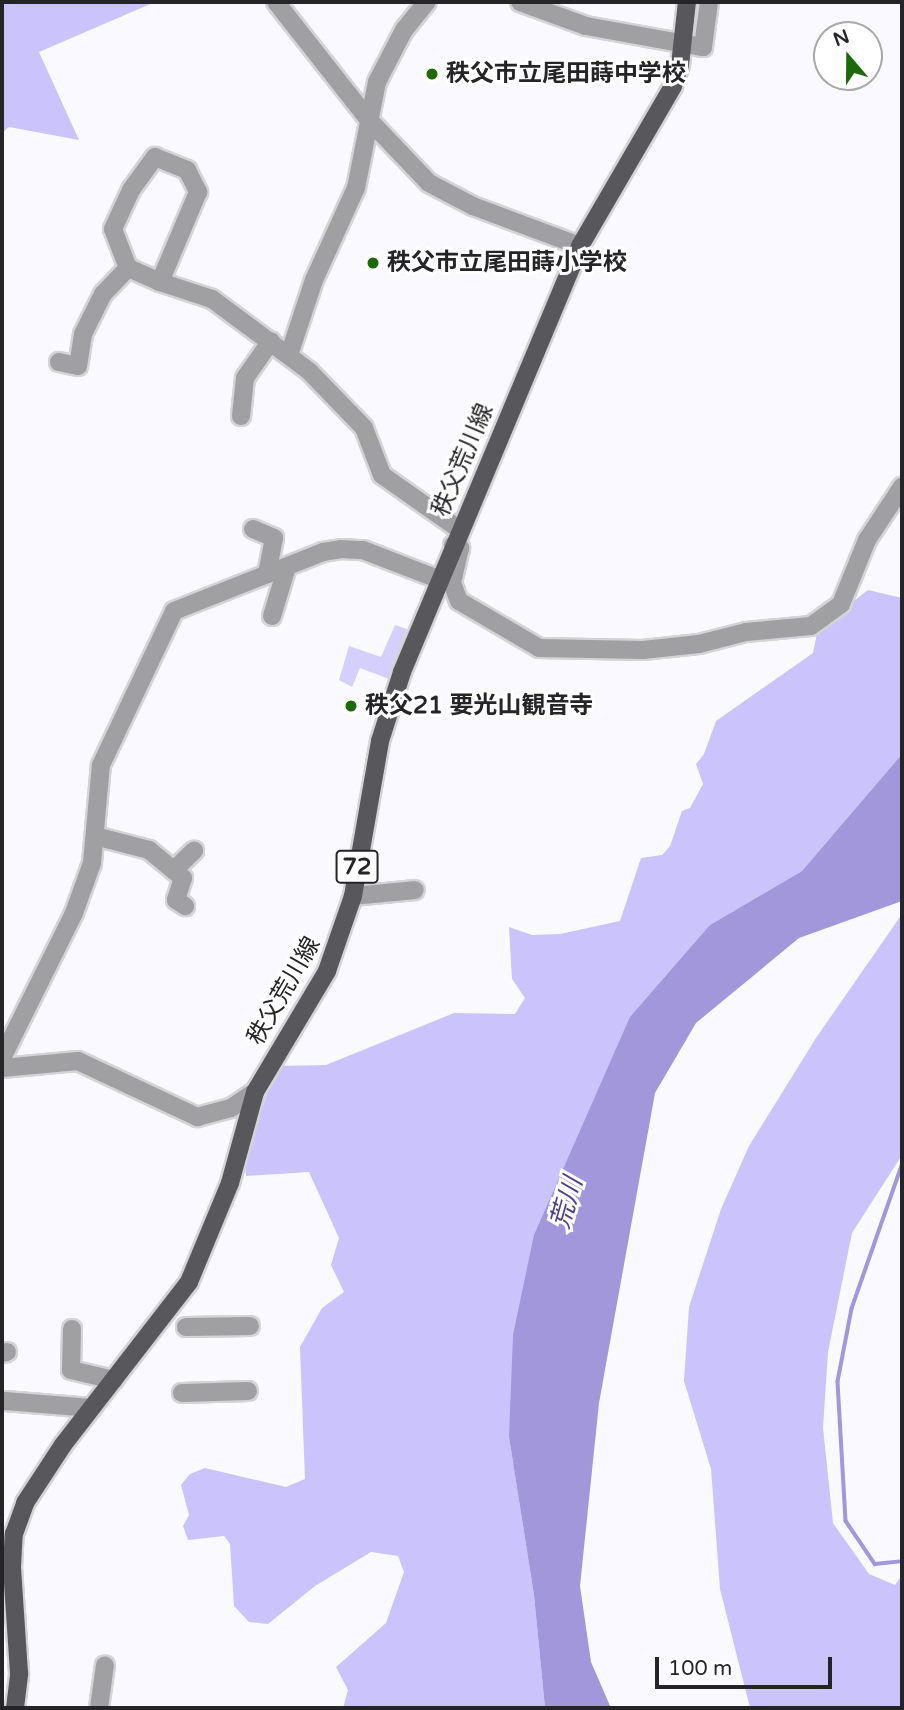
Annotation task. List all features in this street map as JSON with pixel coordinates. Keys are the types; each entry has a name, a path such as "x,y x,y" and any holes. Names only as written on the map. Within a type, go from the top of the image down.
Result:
{"main road":[{"name":"秩父荒川線","path":"15,1708 19,1673 14,1534 25,1503 92,1408 189,1282 230,1183 255,1092 327,971 353,896 380,741 438,579 580,246 673,86 684,46 687,2"}],"street":[{"path":"276,2 369,120 429,184 473,206 580,246"},
{"path":"289,355 314,280 356,188 377,82 404,30 426,2"},
{"path":"520,2 586,26 684,46 703,47 709,2"},
{"path":"160,282 198,192 187,170 155,157 131,190 113,229 128,268 160,282 212,299 289,355 364,428 382,475 456,537 460,548 453,583 459,601 539,648 643,650 699,644 746,632 811,626 841,604 867,540 902,487"},
{"path":"59,362 78,366 83,334 103,294 128,268"},
{"path":"241,416 245,378 271,341"},
{"path":"253,529 274,538 267,574"},
{"path":"2,1058 74,913 92,863 100,765 168,619 184,605 323,552 363,550 438,579"},
{"path":"272,616 288,567"},
{"path":"95,836 149,850 183,878 176,900 185,906"},
{"path":"174,870 194,851"},
{"path":"353,896 415,890"},
{"path":"2,1068 78,1061 197,1117 231,1108 255,1092"},
{"path":"186,1326 250,1326"},
{"path":"72,1329 71,1370 114,1380"},
{"path":"181,1393 248,1391"},
{"path":"5,1401 92,1408"},
{"path":"99,1708 105,1665"}],"shaded area":[{"path":"2,2 155,2 39,52 79,140 9,127 2,133"},
{"path":"868,590 902,598 902,754 802,871 710,925 509,1437 534,1595 545,1708 343,1708 348,1690 336,1667 386,1623 404,1572 398,1556 371,1552 315,1586 268,1624 249,1622 234,1606 230,1544 224,1536 188,1540 183,1526 189,1515 181,1485 190,1474 205,1468 286,1487 305,1479 300,1347 322,1308 344,1292 331,1265 339,1238 309,1172 246,1176 244,1155 278,1066 326,1065 454,1013 515,1014 525,998 512,979 509,927 532,935 560,934 620,921 641,858 662,855 670,846 682,811 690,808 703,784 696,764 704,754 716,721 813,653 818,629"},
{"path":"395,625 407,629 389,679 360,668 352,687 339,680 349,646 381,657"},
{"path":"902,914 902,1155 852,1233 828,1352 823,1428 833,1523 869,1574 895,1585 902,1575 902,1708 750,1708 720,1589 711,1469 684,1381 689,1307 721,1209 749,1146 816,1038"}],"water":[{"name":"荒川","path":"902,754 902,901 799,938 696,1023 655,1093 599,1403 580,1586 591,1662 611,1708 545,1708 534,1595 509,1437 513,1335 534,1235 630,1017 710,925 802,871"}],"waterway":[{"path":"902,1166 852,1309 838,1382 846,1521 875,1564 902,1561"}],"place":[{"name":"秩父市立尾田蒔中学校","path":"432,74"},
{"name":"秩父市立尾田蒔小学校","path":"373,263"},
{"name":"秩父21 要光山観音寺","path":"351,706"}]}
